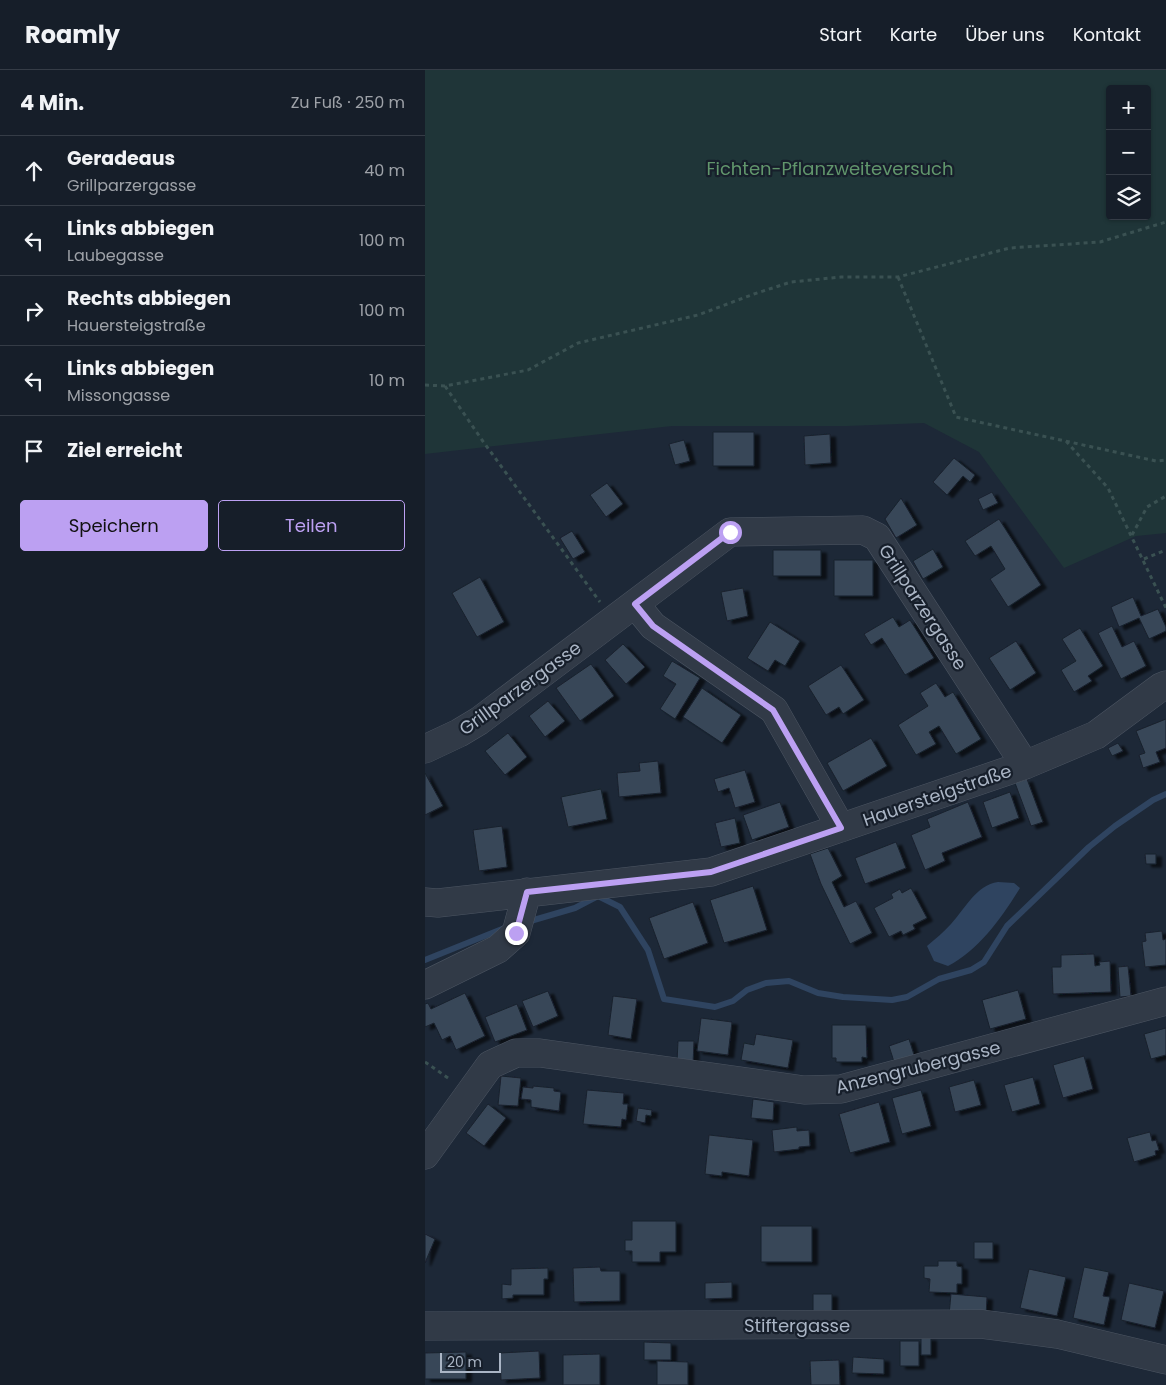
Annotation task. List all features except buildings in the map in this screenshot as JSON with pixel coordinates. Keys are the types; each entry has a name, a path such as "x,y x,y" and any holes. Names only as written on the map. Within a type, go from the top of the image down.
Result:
{"street":[{"name":"Grillparzergasse","path":"425,749 479,721 730,532 863,530 877,536 1025,765"},
{"path":"635,604 653,626 773,710 841,828"},
{"name":"Hauersteigstraße","path":"425,902 523,907 711,872 1025,765 1096,736 1166,685"},
{"path":"425,985 498,949 516,933 523,907"},
{"name":"Anzengrubergasse","path":"469,1094 490,1064 516,1053 540,1053 804,1090 841,1089 1166,1001"},
{"path":"425,1155 469,1094"},
{"name":"Stiftergasse","path":"425,1326 981,1324 1057,1334 1166,1360"}],"path":[{"path":"425,385 445,386 528,370 578,343 697,315 791,282 841,277 898,277 1010,248 1100,242 1166,222"},
{"path":"898,277 956,417 1156,461 1166,460"},
{"path":"445,386 613,620"},
{"path":"1066,441 1108,488 1166,608"},
{"path":"1132,536 1147,507 1166,496"},
{"path":"1143,559 1166,550"},
{"path":"425,1062 469,1094"}],"green space":[{"name":"Fichten-Pflanzweiteversuch","path":"425,70 1166,70 1166,533 1136,536 1064,568 979,452 924,423 847,426 672,426 425,454"}],"water":[{"path":"998,882 1014,883 1020,888 989,932 970,951 948,966 934,961 927,946 948,927 977,893 990,884"}],"waterway":[{"path":"527,922 575,908 598,896 620,907 648,950 664,999 715,1007 733,1001 747,990 766,983 789,981 818,993 843,997 892,1000 907,997 939,979 971,970 984,962 1007,926 1089,847 1115,826 1153,800 1166,794"},
{"path":"425,960 507,927"}],"route":[{"path":"516,933 527,892 711,872 841,828 773,710 653,626 635,604 730,532"}]}
